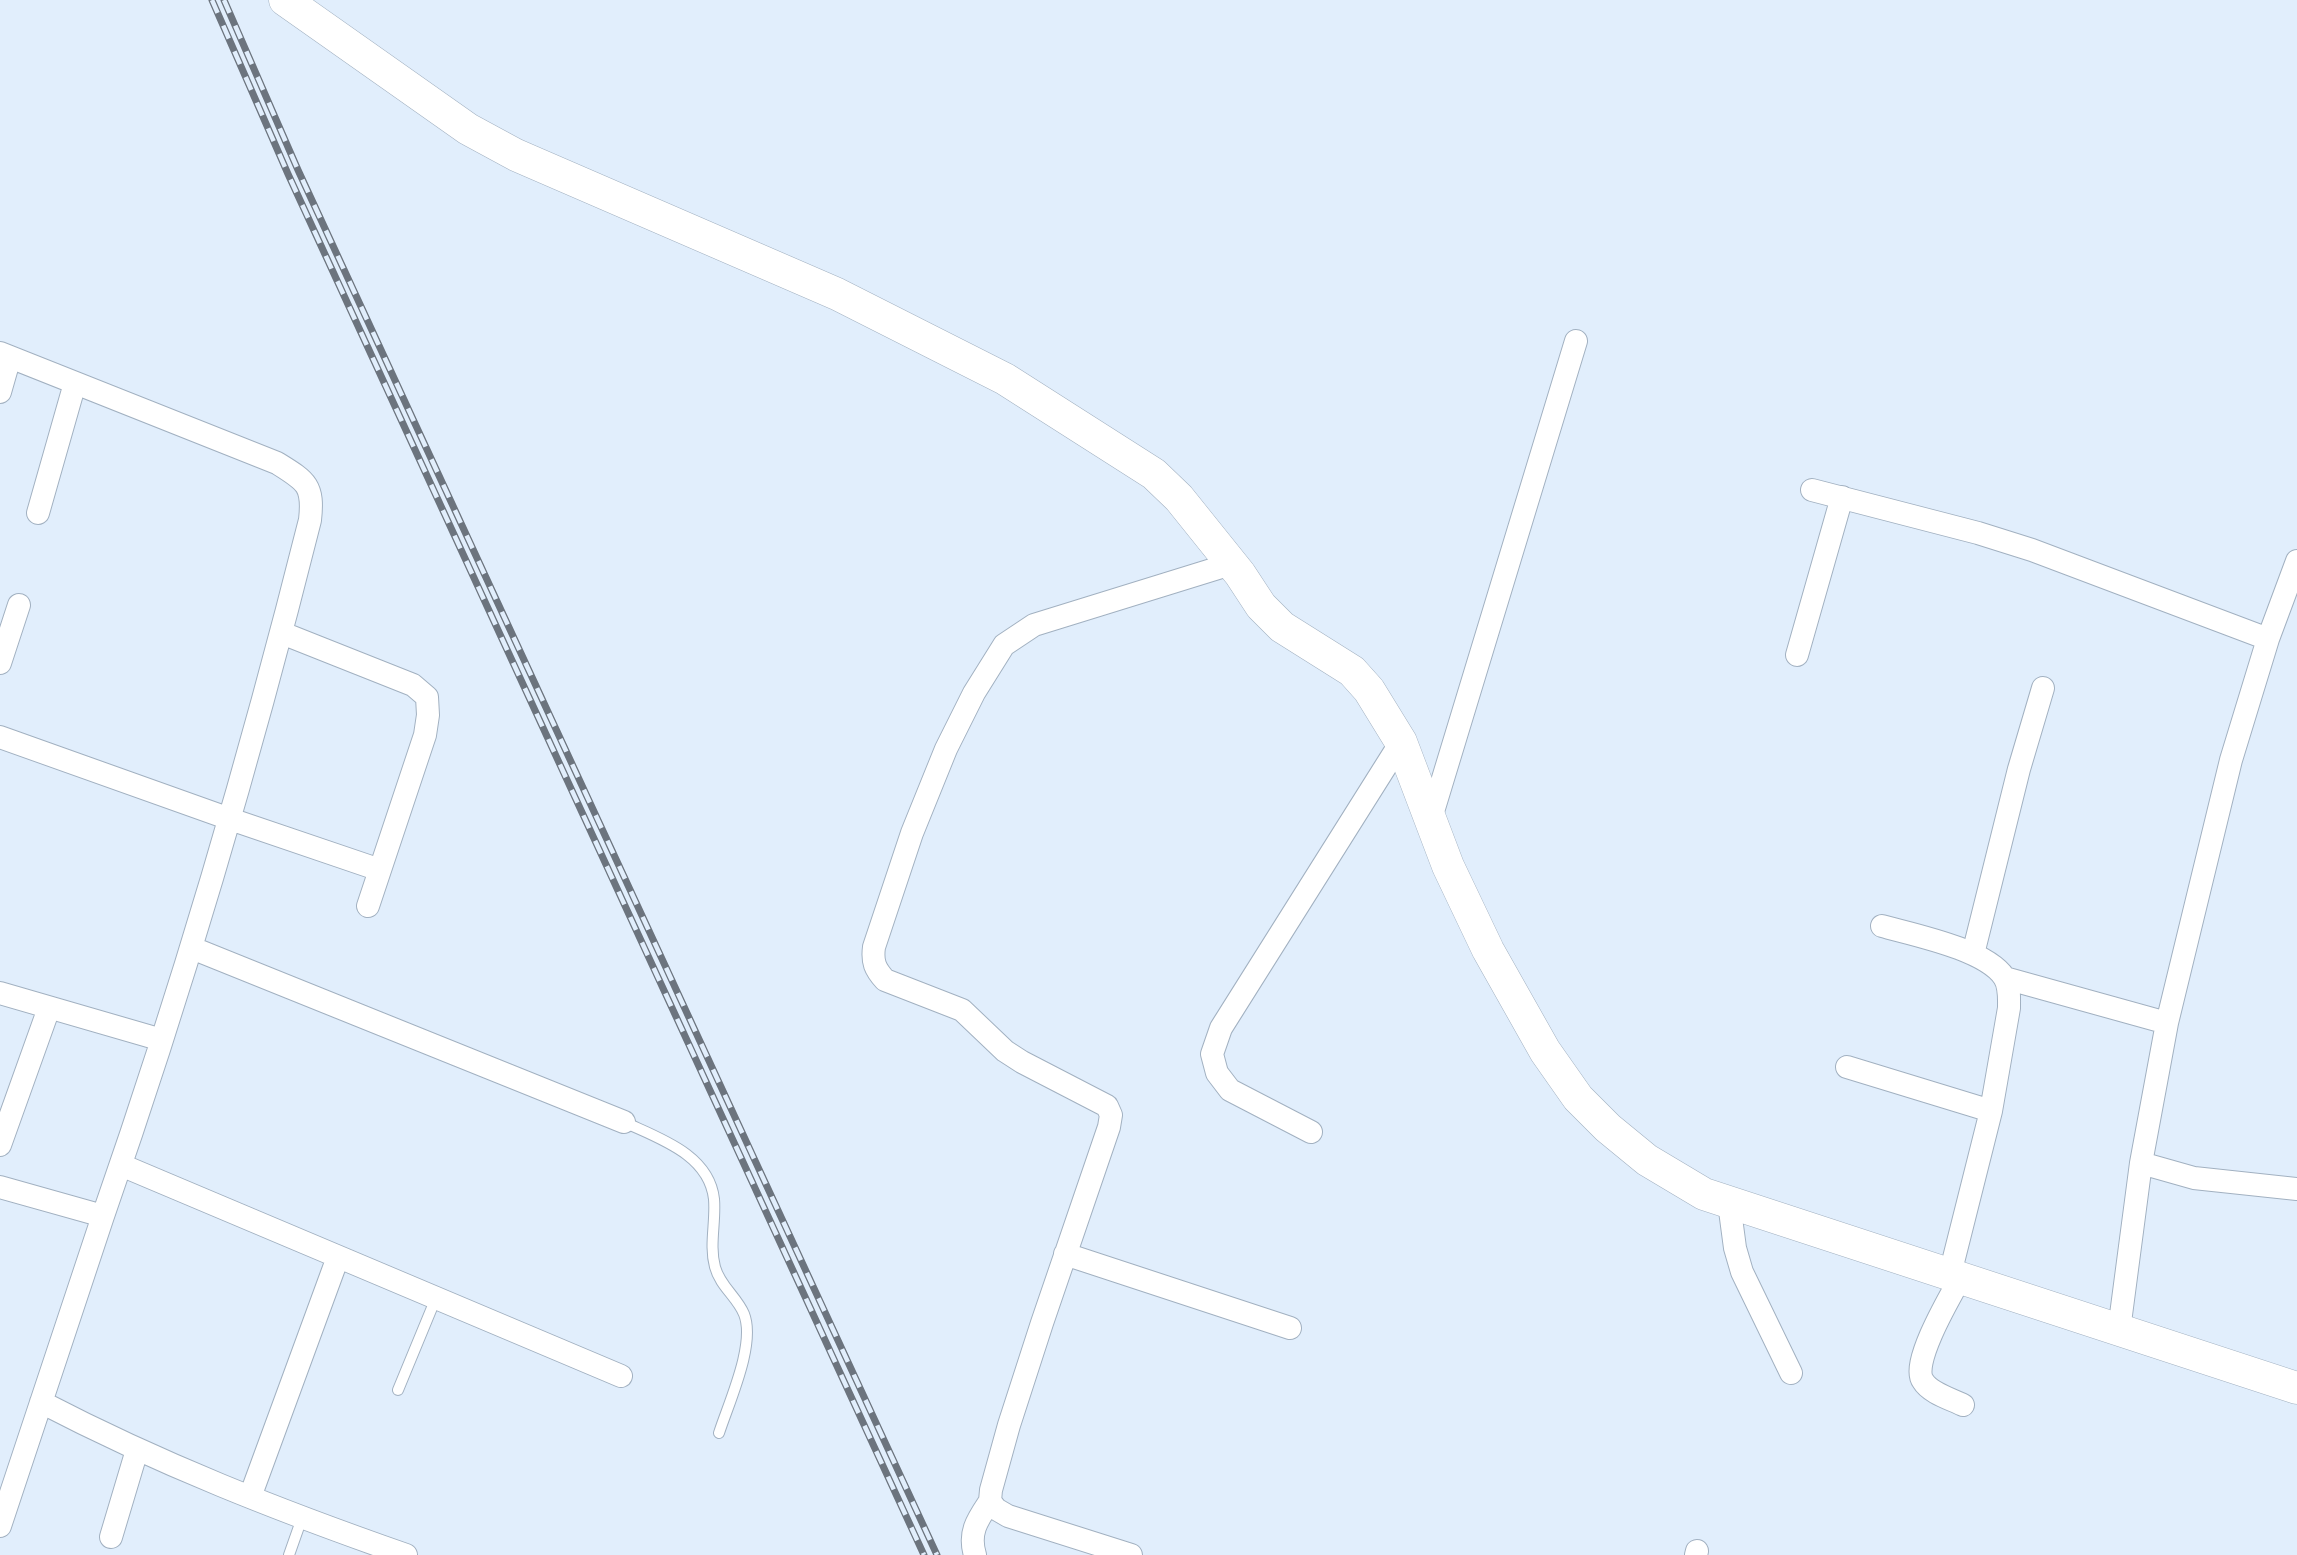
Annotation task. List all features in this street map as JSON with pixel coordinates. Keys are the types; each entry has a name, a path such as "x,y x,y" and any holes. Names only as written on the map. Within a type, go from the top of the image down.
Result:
{"street":[{"path":"290,2 468,129 516,155 837,294 1005,379 1154,474 1179,498 1261,606 1282,627 1352,671 1369,690 1401,742 1448,866 1488,950 1539,1042 1578,1098 1608,1128 1647,1160 1704,1194 1729,1203 1956,1275 2297,1388"},
{"path":"1431,818 1576,342"},
{"path":"0,392 5,355 277,463 298,476 312,495 310,520 282,633 192,948 0,1526"},
{"path":"38,513 75,383"},
{"path":"1812,490 1978,533 2032,550 2268,639"},
{"path":"1797,655 1842,497"},
{"path":"2120,1330 2141,1163 2167,1023 2231,760 2268,639 2297,561"},
{"path":"975,1555 971,1544 973,1529 990,1501 1009,1425 1109,1127 1111,1115 1107,1106 1005,1051 962,1010 885,980 876,971 872,959 874,947 912,833 946,749 974,693 1004,645 1034,625 1231,564"},
{"path":"0,663 19,605"},
{"path":"282,633 413,685 427,697 428,715 425,735 368,906"},
{"path":"1973,954 2019,769 2043,688"},
{"path":"0,737 380,870"},
{"path":"1311,1132 1230,1090 1217,1073 1212,1054 1221,1028 1401,742"},
{"path":"1882,926 1973,954 1992,964 2005,978 2009,992 2009,1008 1991,1112 1956,1275 1921,1365 1922,1381 1929,1388 1963,1405"},
{"path":"192,948 624,1122"},
{"path":"2005,978 2167,1023"},
{"path":"0,993 162,1040"},
{"path":"0,1145 50,1008"},
{"path":"1847,1067 1991,1112"},
{"path":"2141,1163 2194,1178 2297,1189"},
{"path":"121,1165 621,1376"},
{"path":"0,1187 103,1216"},
{"path":"1729,1203 1735,1248 1742,1272 1791,1373"},
{"path":"1065,1254 1290,1328"},
{"path":"250,1497 338,1257"},
{"path":"41,1402 136,1450 302,1518 406,1555"},
{"path":"111,1538 136,1450"},
{"path":"990,1501 996,1509 1008,1516 1131,1555"}],"lane":[{"path":"624,1122 690,1156 709,1180 714,1198 712,1253 716,1270 720,1281 743,1312 749,1328 747,1347 719,1433"},
{"path":"398,1390 436,1299"},
{"path":"289,1555 302,1518"}],"railway":[{"path":"212,0 288,174 924,1555"},
{"path":"224,0 298,170 937,1555"}]}
